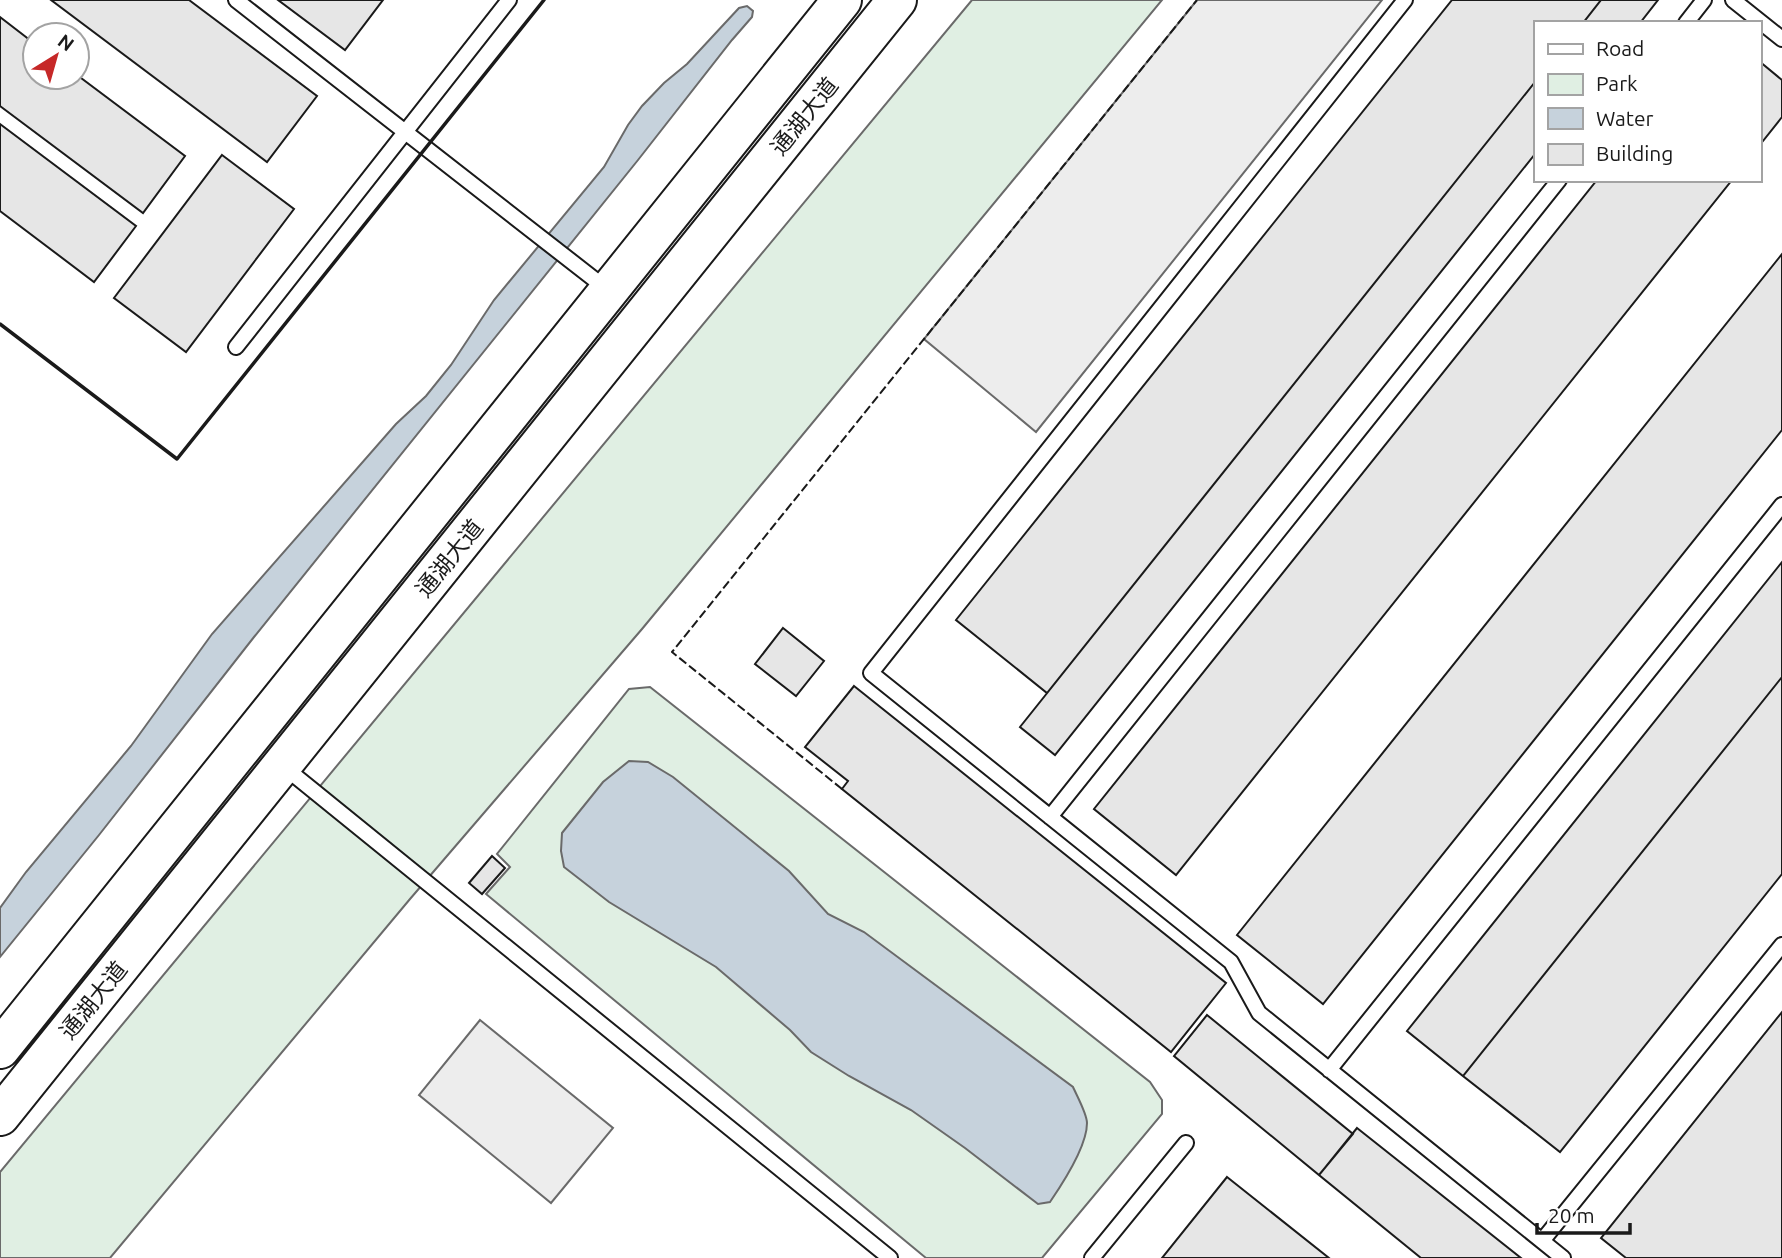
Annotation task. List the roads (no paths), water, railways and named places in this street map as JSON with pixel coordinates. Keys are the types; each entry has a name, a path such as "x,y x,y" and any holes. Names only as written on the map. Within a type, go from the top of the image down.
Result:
{"main road":[{"name":"通湖大道","path":"0,1049 842,0"},
{"name":"通湖大道","path":"0,1116 897,0"}],"lane":[{"path":"236,0 609,290"},
{"path":"236,347 509,0"},
{"path":"1405,0 870,673 1231,962 1259,1013 1563,1258"},
{"path":"1688,21 1704,0"},
{"path":"1733,0 1759,21"},
{"path":"1761,22 1782,39"},
{"path":"1050,817 1557,182"},
{"path":"1329,1070 1782,505"},
{"path":"282,765 890,1258"},
{"path":"1542,1241 1782,945"},
{"path":"1092,1258 1186,1143"}],"water":[{"path":"747,6 753,11 752,17 0,957 0,908 26,872 131,746 212,634 396,424 426,396 451,365 494,300 604,167 642,106 687,64 739,8"},
{"path":"629,761 648,762 673,777 789,871 828,914 864,932 1073,1087 1085,1115 1086,1132 1073,1164 1050,1202 1038,1204 911,1110 811,1052 790,1030 716,967 609,902 564,867 562,833 603,782"}]}
